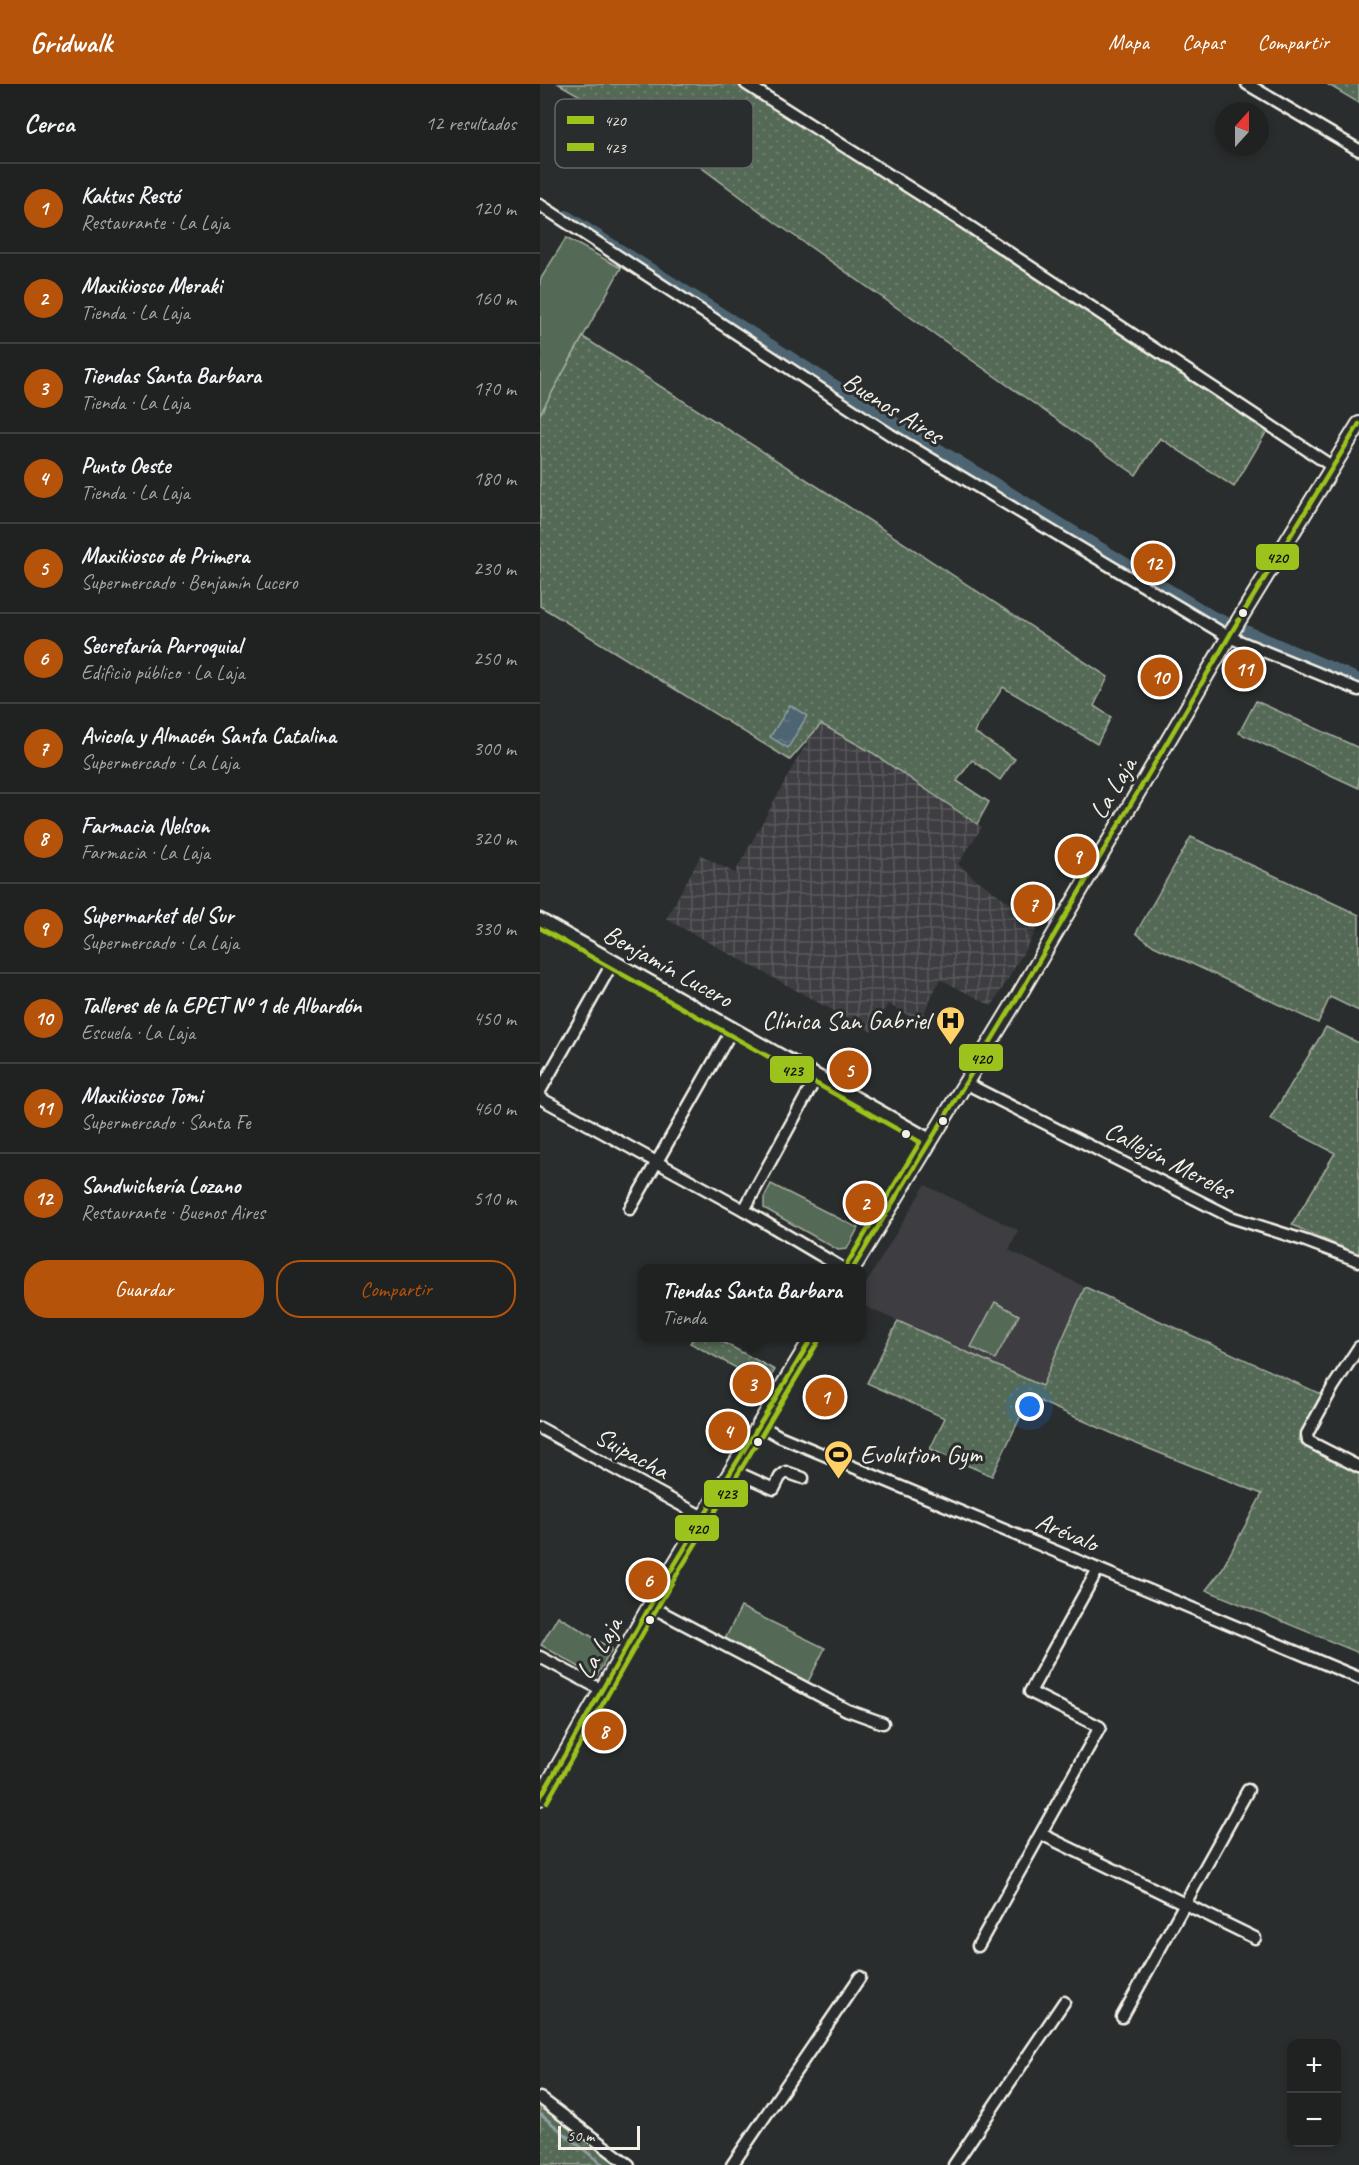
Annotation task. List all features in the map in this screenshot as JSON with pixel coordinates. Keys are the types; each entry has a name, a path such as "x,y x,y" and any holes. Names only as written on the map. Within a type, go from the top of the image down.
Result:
{"main road":[{"name":"La Laja","path":"856,1264 1019,995 1232,630 1359,424"},
{"name":"La Laja","path":"540,1798 650,1606 810,1342"}],"street":[{"path":"746,84 946,211 1333,467"},
{"path":"1247,84 1359,150"},
{"name":"Buenos Aires","path":"540,205 891,435 1232,630 1359,690"},
{"name":"Benjamín Lucero","path":"540,919 930,1139"},
{"path":"540,1091 613,962"},
{"path":"630,1209 733,1028"},
{"path":"744,1210 817,1076"},
{"name":"Callejón Mereles","path":"965,1083 1231,1217 1359,1261"},
{"path":"540,1098 744,1210 834,1264"},
{"path":"1359,1347 1307,1434 1308,1441 1359,1467"},
{"name":"Arévalo","path":"760,1425 779,1437 1359,1678"},
{"name":"Suipacha","path":"540,1428 703,1517"},
{"path":"732,1470 774,1489 780,1477 786,1472 803,1478"},
{"path":"978,1946 1100,1727 1030,1692 1098,1569"},
{"path":"650,1606 847,1710 883,1723"},
{"path":"540,1657 602,1690"},
{"path":"1122,2016 1248,1790"},
{"path":"1041,1834 1255,1938"},
{"path":"732,2165 860,1977"},
{"path":"954,2165 1064,2002"},
{"path":"540,2098 629,2165"}],"shaded area":[{"path":"820,724 871,752 982,827 958,864 1040,924 992,1006 940,979 920,1022 888,1004 872,1032 666,919 701,855 735,873 798,757"},
{"path":"925,1185 1018,1230 1009,1250 1085,1287 1042,1386 866,1307 866,1283"}],"green space":[{"path":"559,84 736,84 803,125 1267,431 1234,487 1160,438 1136,475 776,223 702,168 753,168 753,99 585,99"},
{"path":"1327,84 1359,84 1359,103"},
{"path":"566,238 621,268 540,414 540,280"},
{"path":"583,337 826,492 1108,677 1094,706 1111,717 1097,744 1003,687 974,732 1015,759 1000,780 972,760 957,781 989,802 977,824 871,752 821,724 790,760 540,606 540,414"},
{"path":"1256,701 1359,748 1359,788 1239,733"},
{"path":"1191,837 1359,915 1359,1011 1330,997 1318,1023 1154,946 1136,933"},
{"path":"1326,1027 1359,1043 1359,1255 1292,1225 1335,1153 1270,1119"},
{"path":"771,1184 858,1228 847,1249 838,1250 764,1208 764,1198"},
{"path":"1085,1287 1323,1395 1302,1430 1299,1440 1359,1471 1359,1653 1206,1590 1221,1571 1262,1494 1127,1440 1030,1397 992,1476 930,1449 945,1418 867,1383 898,1321 1042,1386"},
{"path":"995,1302 1019,1315 995,1359 971,1347"},
{"path":"722,1342 775,1370 766,1384 690,1343"},
{"path":"741,1607 825,1648 808,1682 724,1641"},
{"path":"558,1616 612,1649 596,1677 541,1645"},
{"path":"540,2105 619,2165 540,2165"}],"water":[{"path":"790,705 807,716 788,748 770,737"}],"waterway":[{"path":"566,216 856,399 1213,617 1359,680"},
{"path":"540,2114 603,2165"}],"transit line":[{"name":"420","path":"855,1264 1019,995 1234,628 1359,424"},
{"name":"423","path":"540,928 920,1142 847,1264"},
{"name":"420","path":"540,1798 658,1592 810,1342"},
{"name":"423","path":"547,1802 664,1596 818,1342"}],"place":[{"name":"Sandwichería Lozano","path":"1153,563"},
{"name":"Maxikiosco Tomi","path":"1244,669"},
{"name":"Talleres de la EPET Nº 1 de Albardón","path":"1160,677"},
{"name":"Supermarket del Sur","path":"1077,856"},
{"name":"Avicola y Almacén Santa Catalina","path":"1033,904"},
{"name":"Clínica San Gabriel","path":"951,1046"},
{"name":"Maxikiosco de Primera","path":"849,1070"},
{"name":"Maxikiosco Meraki","path":"865,1203"},
{"name":"Tiendas Santa Barbara","path":"752,1384"},
{"name":"Kaktus Restó","path":"825,1397"},
{"name":"Punto Oeste","path":"728,1431"},
{"name":"Evolution Gym","path":"839,1480"},
{"name":"Secretaría Parroquial","path":"648,1580"},
{"name":"Farmacia Nelson","path":"604,1731"}]}
